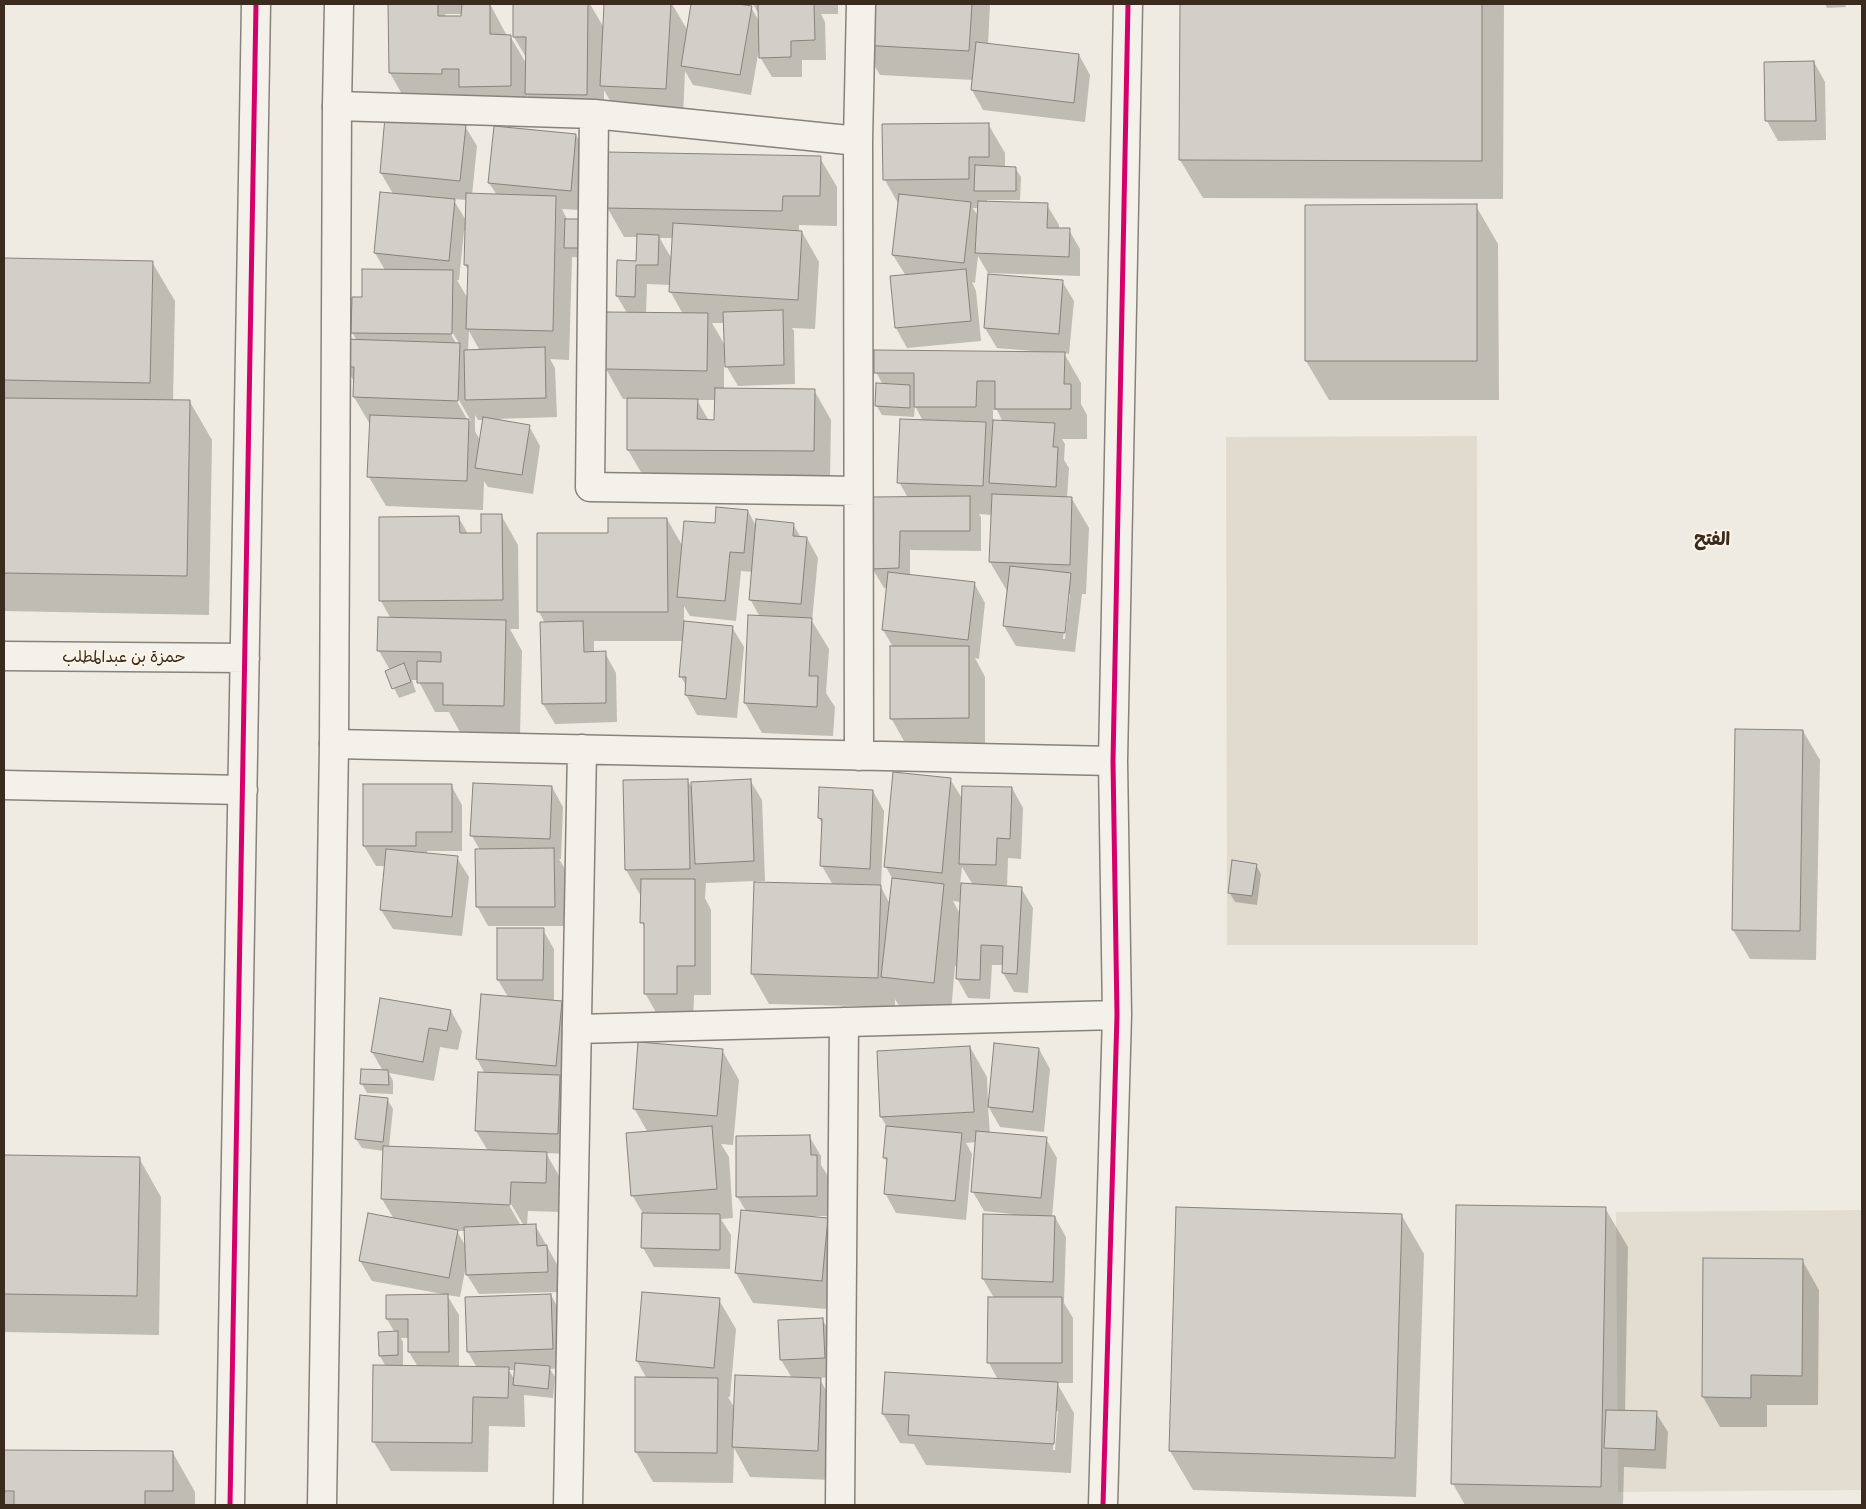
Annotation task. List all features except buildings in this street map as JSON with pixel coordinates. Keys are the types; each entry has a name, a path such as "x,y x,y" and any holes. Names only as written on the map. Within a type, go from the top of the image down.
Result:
{"street":[{"path":"230,1505 256,4"},
{"path":"322,1505 334,744 339,4"},
{"path":"860,4 858,141 860,756"},
{"path":"1103,1505 1118,1015 1113,761 1128,4"},
{"path":"337,106 594,114 858,141"},
{"path":"594,114 590,487 858,491"},
{"name":"حمزة بن عبدالمطلب","path":"4,656 245,658"},
{"path":"334,744 1113,761"},
{"path":"568,1505 582,748"},
{"path":"4,785 243,790"},
{"path":"577,1029 1118,1015"},
{"path":"840,1505 844,1022"}],"shaded area":[{"path":"1477,436 1478,945 1227,945 1226,437"},
{"path":"1862,1210 1862,1490 1618,1492 1616,1212"}],"cycle path":[{"path":"230,1505 256,4"},
{"path":"1103,1505 1117,1015 1113,761 1128,4"}],"district":[{"name":"الفتح","path":"1712,540"}]}
